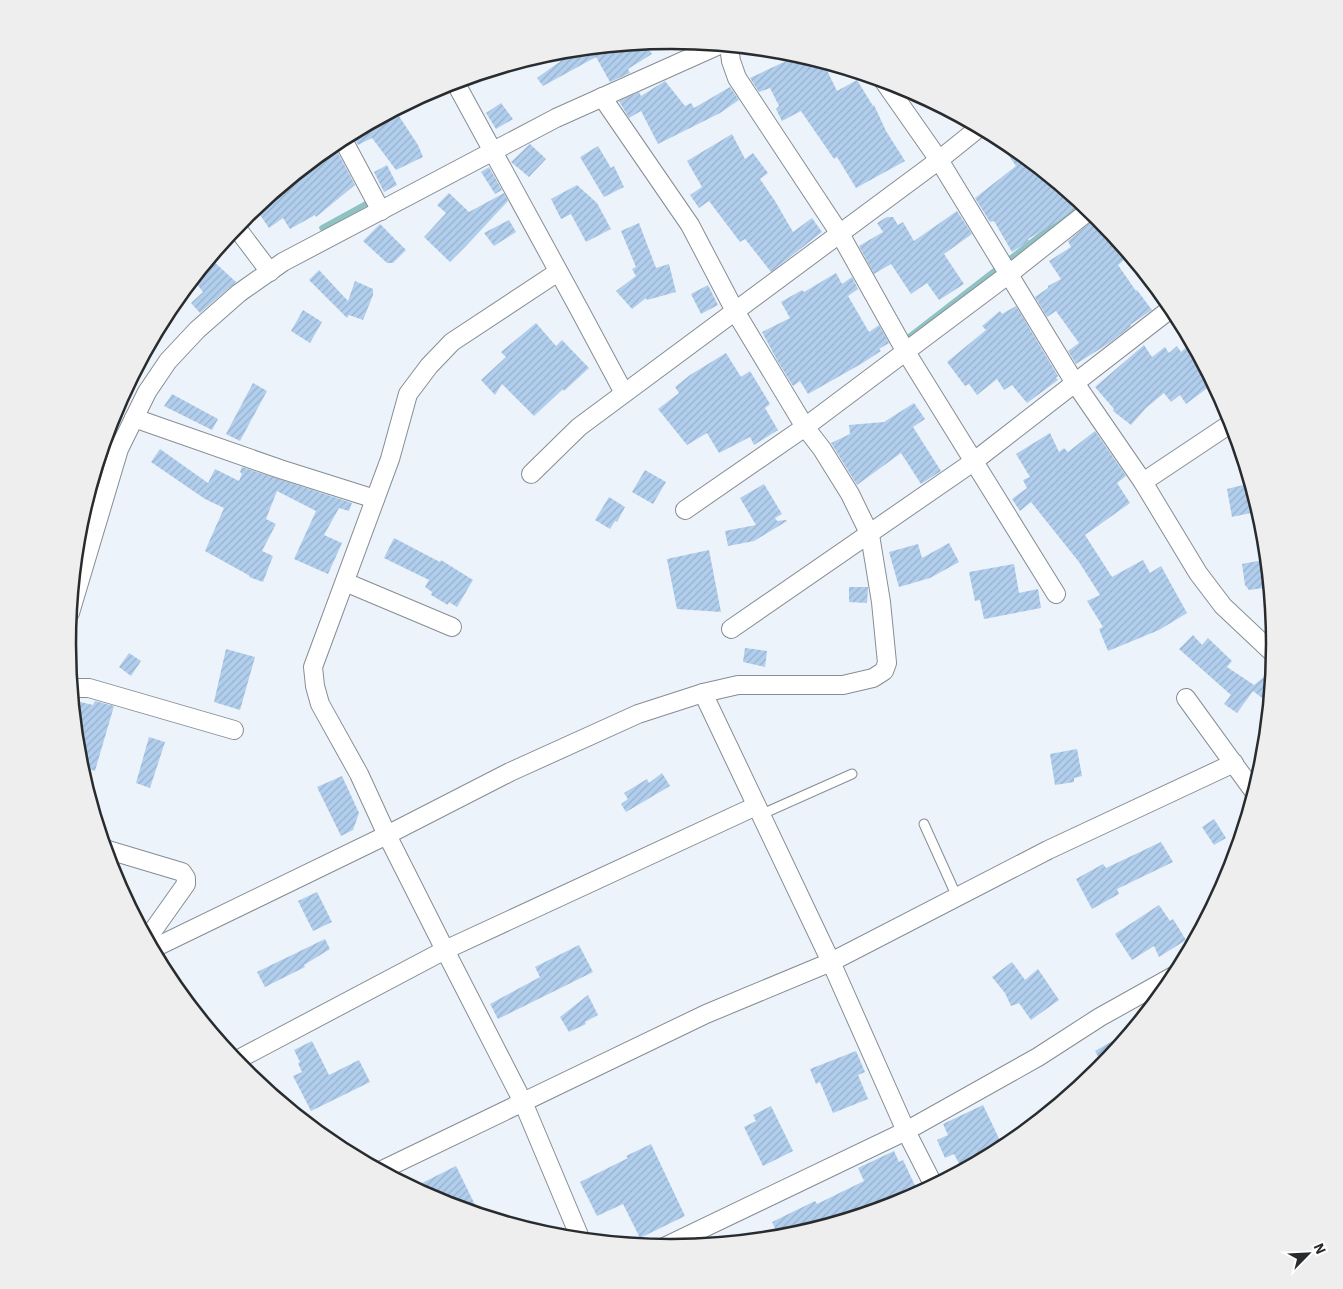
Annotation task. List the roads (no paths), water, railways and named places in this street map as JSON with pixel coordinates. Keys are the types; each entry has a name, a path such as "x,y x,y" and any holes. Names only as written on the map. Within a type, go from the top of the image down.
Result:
{"street":[{"path":"79,582 120,449 147,392 163,369 197,330 239,293 283,262 556,118 708,50"},
{"path":"730,52 737,78 840,234 906,352 1056,594"},
{"path":"459,88 624,393"},
{"path":"890,91 939,160 1075,383 1143,482 1181,547 1223,606 1267,647"},
{"path":"158,946 510,772 638,714 703,692 738,685 843,685 873,678 884,671 887,663 870,535 850,494 822,449 805,427 735,311 690,226 602,97"},
{"path":"531,474 579,427 840,234 974,132"},
{"path":"346,146 381,210"},
{"path":"685,510 805,427 1009,274 1084,215"},
{"path":"241,233 270,272"},
{"path":"558,272 452,342 429,366 408,394 390,459 313,667 314,686 320,704 359,774 387,834 523,1102 579,1233"},
{"path":"731,629 870,535 973,462 1166,312"},
{"path":"134,418 280,469 376,499"},
{"path":"1143,482 1226,427"},
{"path":"344,582 452,627"},
{"path":"78,688 89,688 234,730"},
{"path":"703,692 831,962 906,1131 931,1181"},
{"path":"1186,698 1250,787"},
{"path":"387,1167 706,1014 831,962 1048,850 1234,763"},
{"path":"242,1057 445,950 758,810"},
{"path":"113,851 182,872 186,878 186,884 151,933"},
{"path":"679,1240 906,1131 1038,1057 1100,1017 1161,983"}],"lane":[{"path":"758,810 852,774"},
{"path":"924,824 957,897"}],"waterway":[{"path":"322,228 373,200"},
{"path":"910,336 1076,208"}]}
